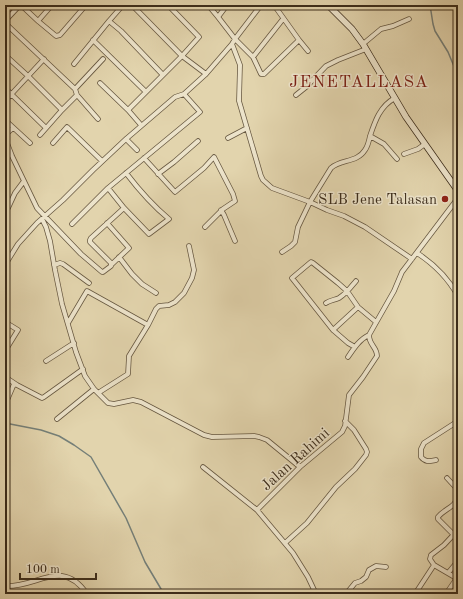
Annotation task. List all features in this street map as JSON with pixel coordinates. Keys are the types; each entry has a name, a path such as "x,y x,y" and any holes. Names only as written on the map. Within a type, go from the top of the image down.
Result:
{"street":[{"path":"13,5 19,6 56,36 60,35 86,5"},
{"path":"38,21 52,5"},
{"path":"74,64 108,21 123,5"},
{"path":"132,5 182,56 206,74"},
{"path":"128,110 199,37 168,5"},
{"path":"208,5 235,39 253,57 261,74 264,74 298,40"},
{"path":"218,17 227,5"},
{"path":"5,265 18,244 102,161 141,125 175,97 184,94 206,74 232,44 262,5"},
{"path":"274,5 298,40 308,51"},
{"path":"328,5 352,29 364,46 406,117 458,191"},
{"path":"19,6 5,22 75,89 77,96 98,119"},
{"path":"253,57 283,19"},
{"path":"296,95 326,66 364,46 381,29 409,20"},
{"path":"108,21 121,30 163,75"},
{"path":"93,40 146,92"},
{"path":"232,44 240,65 240,101 261,176 264,180 272,188 344,216 365,227 412,259"},
{"path":"5,55 62,110"},
{"path":"5,101 44,59"},
{"path":"75,89 103,60"},
{"path":"100,83 141,125"},
{"path":"5,88 46,128"},
{"path":"72,224 108,188 200,112 184,94"},
{"path":"40,135 62,110 77,96"},
{"path":"282,252 295,242 298,227 310,202 331,168 334,165 356,159 363,154 381,110 395,98"},
{"path":"5,120 30,143"},
{"path":"53,143 67,127 102,161"},
{"path":"5,135 13,128"},
{"path":"228,138 247,128"},
{"path":"370,136 384,144 397,159"},
{"path":"5,138 24,181 44,217 100,272 103,272 129,248 107,223"},
{"path":"126,139 137,150"},
{"path":"158,174 198,141"},
{"path":"404,154 418,149 425,144"},
{"path":"144,158 175,192 204,168 214,157 235,199 234,202 221,210 205,227"},
{"path":"108,188 124,208 149,234 169,219 160,212 142,193 126,173"},
{"path":"8,208 15,193 24,181"},
{"path":"348,357 362,339 369,334 396,286 402,272 458,198"},
{"path":"111,265 111,263 90,242 90,240 124,208"},
{"path":"221,210 235,241"},
{"path":"44,217 62,304 85,376 94,389 108,403 111,404 133,400 141,402 204,435 212,437 259,437 266,440 300,467"},
{"path":"98,393 128,374 129,356 156,309 160,306 175,302 184,293 192,278 194,270 189,246"},
{"path":"417,253 426,259 447,279 458,296"},
{"path":"119,257 142,284 156,293"},
{"path":"355,347 333,330 292,278 311,262 313,263 338,283 358,307 376,322"},
{"path":"54,265 60,263 63,264 89,283"},
{"path":"326,303 330,300 340,298 356,281"},
{"path":"68,323 87,291 148,325"},
{"path":"333,330 358,307"},
{"path":"5,322 18,330 5,349"},
{"name":"Jalan Rahimi","path":"257,510 300,467 344,429 349,395 377,356 369,334"},
{"path":"46,361 74,343"},
{"path":"5,377 14,384 39,397 44,397 83,369"},
{"path":"5,405 14,384"},
{"path":"57,419 94,389"},
{"path":"285,543 306,523 336,487 355,469 367,454 366,449 354,430 345,421"},
{"path":"436,460 428,462 424,460 421,457 421,447 424,443 455,423 458,424"},
{"path":"203,466 257,510 293,553 317,594"},
{"path":"447,478 458,490"},
{"path":"453,534 438,517 455,504 458,495"},
{"path":"446,594 457,578 434,565 430,559 431,555 444,545 458,530"},
{"path":"448,573 458,561"},
{"path":"415,594 434,565"},
{"path":"346,594 355,583 366,577 370,570 376,566 386,567"},
{"path":"5,586 14,586 53,576 60,576 76,581 87,594"}],"waterway":[{"path":"430,5 435,31 448,52 458,76"},
{"path":"5,423 41,430 59,436 91,457 126,518 145,562 164,594"}],"place":[{"name":"SLB Jene Talasan","path":"445,199"}],"district":[{"name":"JENETALLASA","path":"359,81"}]}
